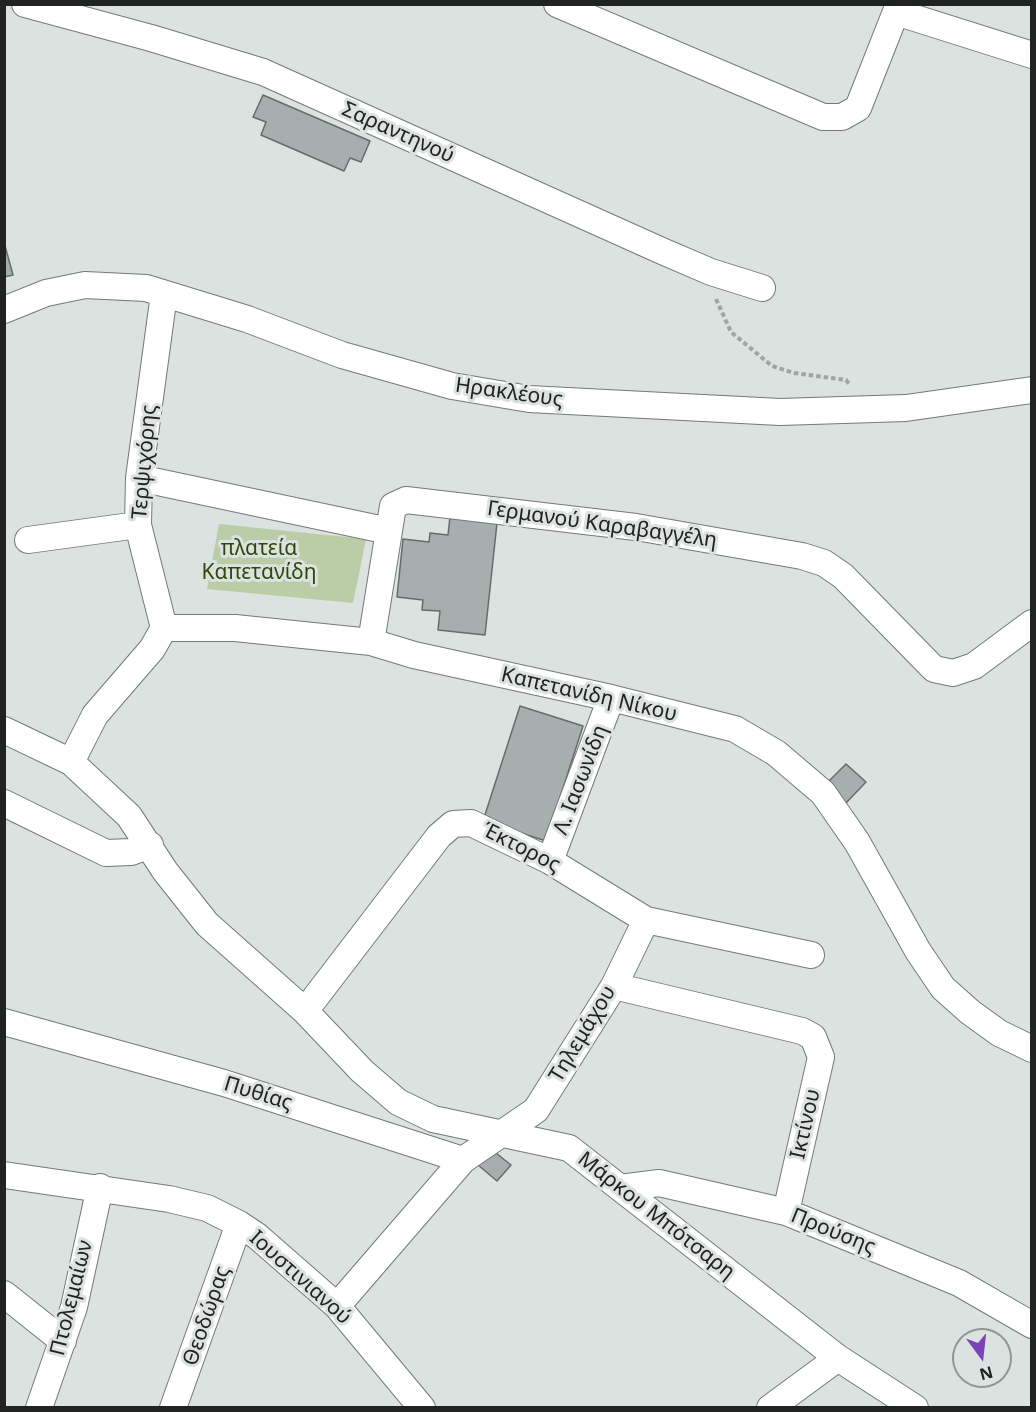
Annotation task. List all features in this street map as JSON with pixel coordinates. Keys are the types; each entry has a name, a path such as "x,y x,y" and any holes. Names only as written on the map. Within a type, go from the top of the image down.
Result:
{"street":[{"name":"Σαραντηνού","path":"25,4 151,38 263,72 711,272 762,288"},
{"path":"557,4 824,117 842,117 858,108 897,8 1032,54"},
{"name":"Ηρακλέους","path":"4,310 46,293 85,285 146,288 247,319 342,355 452,386 529,399 780,412 872,409 957,402 1032,390"},
{"name":"Τερψιχόρης","path":"164,294 139,478 138,525 164,628"},
{"path":"139,478 389,531 371,642"},
{"name":"Γερμανού Καραβαγγέλη","path":"389,531 393,506 406,500 423,501 636,527 802,556 824,564 843,576 934,669 953,673 974,666 1032,623"},
{"path":"28,540 138,525"},
{"path":"71,762 95,715 152,649 164,628"},
{"name":"Καπετανίδη Νίκου","path":"164,628 236,628 371,642 414,655 611,698 735,729 776,753 823,793 857,842 918,951 943,988 999,1033 1032,1049"},
{"name":"Λ. Ιασωνίδη","path":"550,861 611,698"},
{"name":"Μάρκου Μπότσαρη","path":"4,730 71,762 129,816 165,871 207,924 305,1011 362,1071 398,1102 432,1119 569,1148 838,1358 915,1407"},
{"path":"4,803 106,853 131,852 150,845"},
{"name":"Έκτορος","path":"305,1011 439,836 453,824 471,823 550,861 646,920 811,955"},
{"name":"Τηλεμάχου","path":"503,1134 536,1110 614,986 646,920"},
{"name":"Ικτίνου","path":"614,986 802,1031 813,1037 821,1057 786,1212"},
{"name":"Πυθίας","path":"4,1022 224,1083 463,1160"},
{"path":"337,1306 463,1160 503,1134"},
{"name":"Ιουστινιανού","path":"4,1175 100,1187 207,1208 239,1224 257,1236 337,1306 422,1407"},
{"name":"Προύσης","path":"620,1188 659,1183 786,1212 959,1283 1032,1325"},
{"name":"Πτολεμαίων","path":"39,1407 74,1307 100,1187"},
{"name":"Θεοδώρας","path":"173,1407 239,1224"},
{"path":"4,1294 63,1341"},
{"path":"770,1407 838,1358"}],"path":[{"path":"711,272 717,307 731,332 755,355 771,366 794,373 846,380 872,409"}],"green space":[{"name":"πλατεία Καπετανίδη","path":"219,524 366,539 353,603 207,589"}],"building":[{"path":"263,95 370,141 361,162 350,158 344,171 261,135 266,122 253,117"},
{"path":"4,242 13,275 4,277"},
{"path":"450,517 497,523 485,635 438,630 440,611 422,610 423,600 397,597 403,539 429,542 430,533 448,535"},
{"path":"520,706 583,726 546,841 483,821"},
{"path":"846,764 866,782 846,803 826,784"},
{"path":"491,1149 511,1165 497,1181 478,1165"}]}
